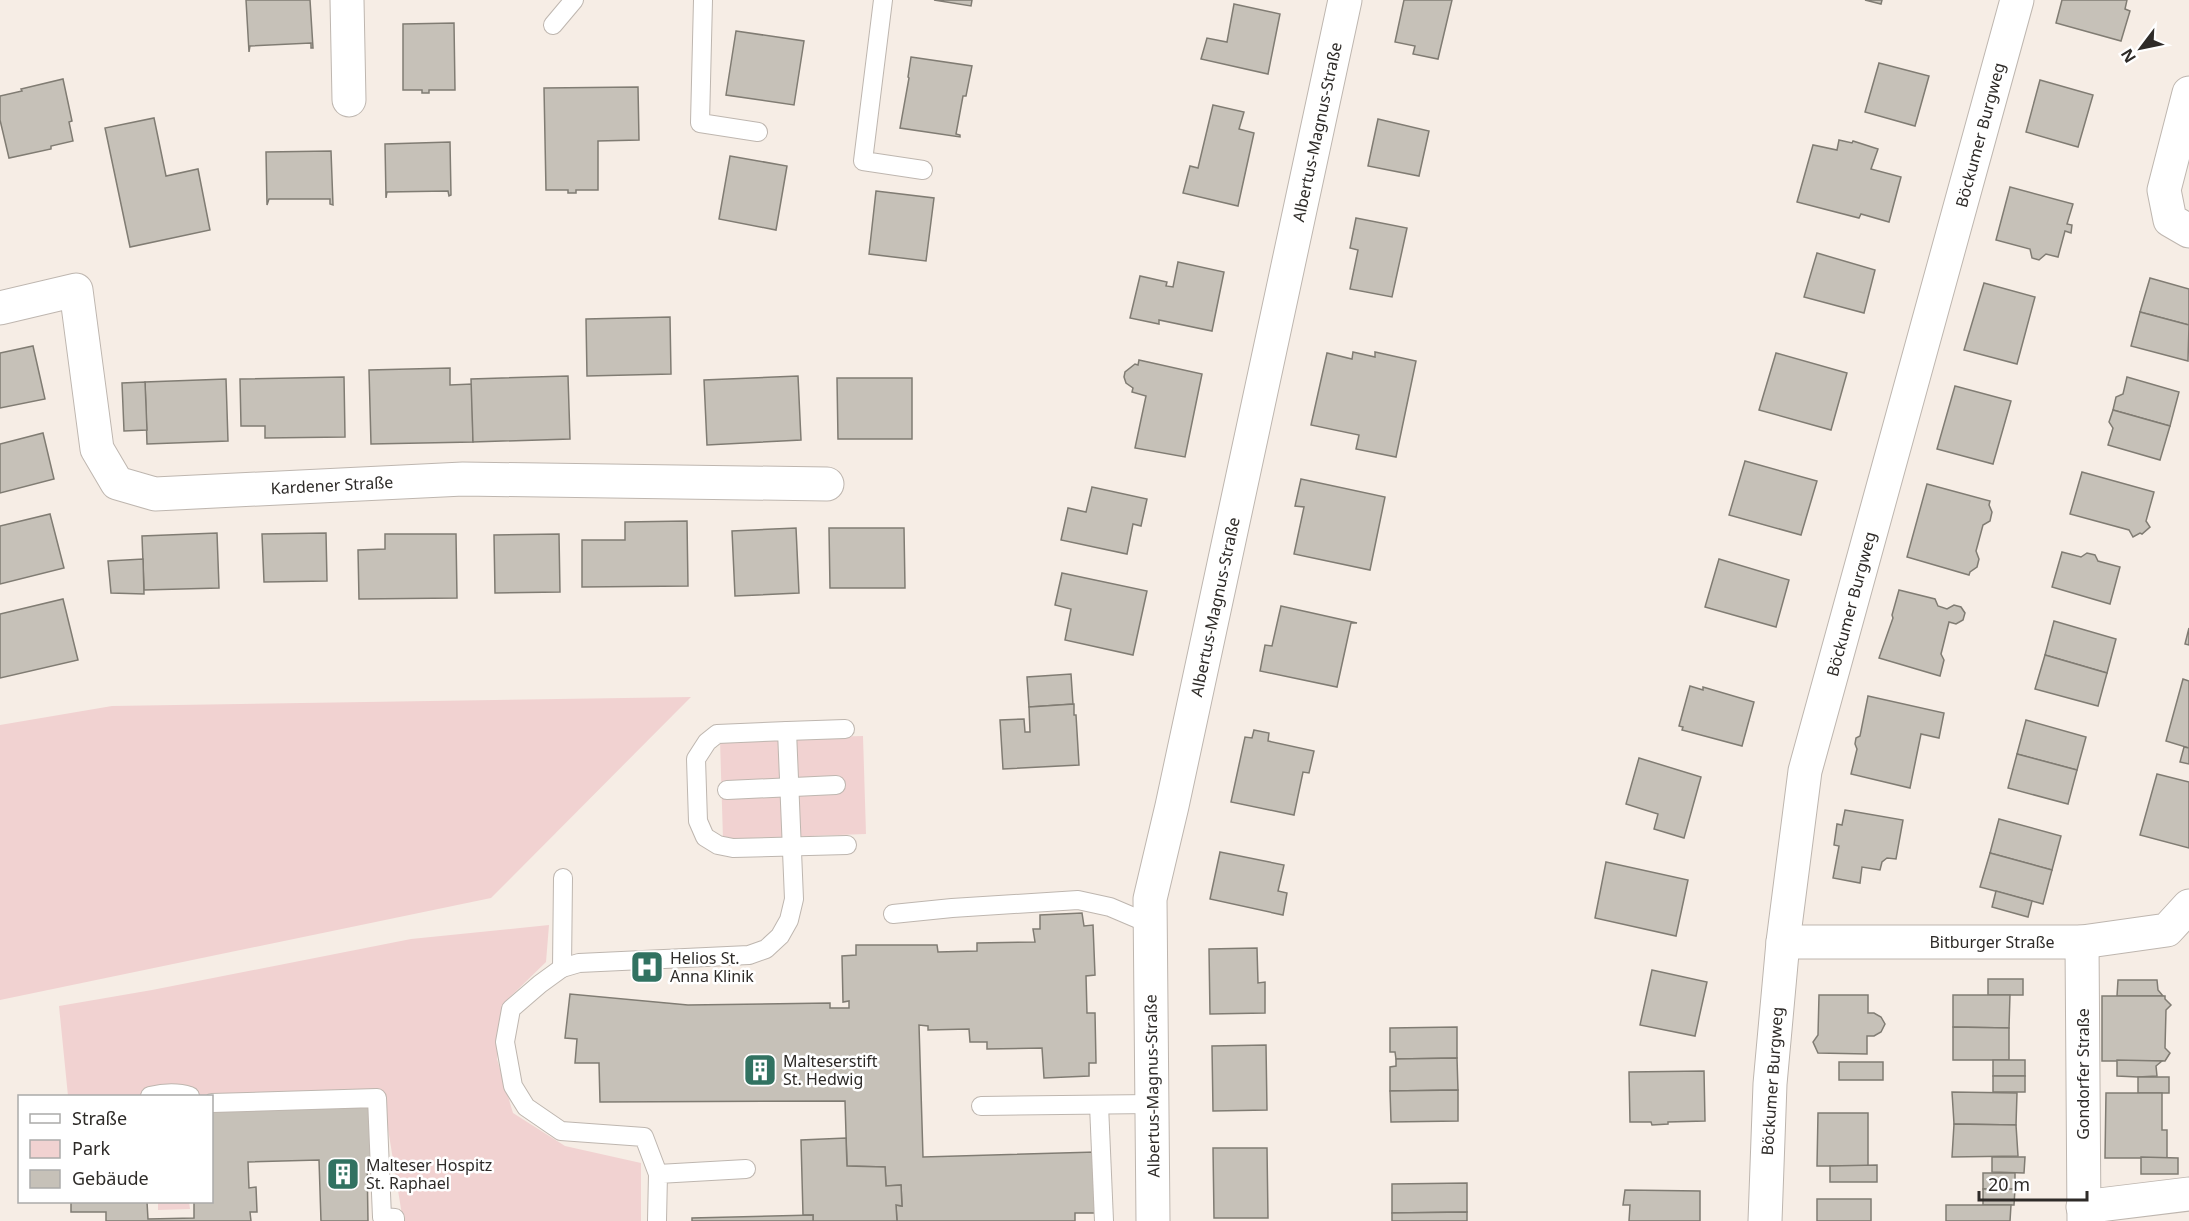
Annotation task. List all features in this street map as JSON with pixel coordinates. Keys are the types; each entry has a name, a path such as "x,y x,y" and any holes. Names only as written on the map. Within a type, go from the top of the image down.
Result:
{"street":[{"path":"346,0 348,100"},
{"name":"Albertus-Magnus-Straße","path":"1153,1221 1149,899 1172,806 1345,0"},
{"name":"Böckumer Burgweg","path":"1765,1221 1770,1084 1783,942 1805,771 2017,0"},
{"path":"2189,93 2163,190 2170,220 2189,231"},
{"name":"Kardener Straße","path":"0,308 76,290 97,449 117,483 155,494 463,479 827,484"},
{"name":"Bitburger Straße","path":"1783,942 2082,942 2167,930 2189,906"},
{"name":"Gondorfer Straße","path":"2082,942 2083,1214 2189,1194"}],"lane":[{"path":"553,25 574,0"},
{"path":"703,0 700,123 758,132"},
{"path":"883,0 863,161 923,170"},
{"path":"845,729 717,734 707,742 696,759 698,821 705,837 718,846 733,848 847,845"},
{"path":"657,1221 658,1174 644,1137 561,1131 526,1107 513,1086 505,1042 511,1009 562,968 579,963 748,955 766,949 780,936 789,920 794,899 787,731"},
{"path":"727,790 836,786"},
{"path":"562,968 563,878"},
{"path":"893,914 1078,900 1110,907 1150,924"},
{"path":"154,1095 162,1093 186,1095"},
{"path":"213,1103 376,1098 382,1216 395,1218 395,1221"},
{"path":"981,1106 1152,1104"},
{"path":"1099,1105 1104,1221"},
{"path":"658,1174 746,1168"}],"green space":[{"path":"691,697 491,898 0,1000 0,725 112,706"},
{"path":"863,736 866,834 723,839 720,740"},
{"path":"549,925 546,962 505,1002 497,1059 513,1113 565,1146 641,1163 641,1221 403,1221 382,1092 213,1096 68,1095 59,1006 411,939"},
{"path":"158,1203 189,1203 190,1209 158,1210"}],"building":[{"path":"246,0 310,0 313,48 311,48 311,43 250,46 249,52"},
{"path":"934,0 972,0 971,6"},
{"path":"1404,0 1452,0 1438,59 1413,54 1415,46 1395,42"},
{"path":"1865,0 1882,0 1881,4"},
{"path":"2062,0 2127,0 2125,9 2130,11 2121,41 2056,23"},
{"path":"1234,4 1280,14 1268,74 1201,59 1207,38 1227,42"},
{"path":"454,23 455,90 429,90 429,93 422,93 422,90 403,90 403,24"},
{"path":"736,31 804,41 794,105 726,95"},
{"path":"911,57 972,66 966,96 963,96 956,134 960,137 900,128"},
{"path":"1879,63 1929,76 1915,126 1865,112"},
{"path":"63,79 72,121 69,122 73,141 51,146 51,149 9,158 0,120 0,96"},
{"path":"2040,80 2093,95 2078,147 2026,132"},
{"path":"638,87 639,140 598,141 598,190 576,190 576,193 568,193 568,190 546,190 544,88"},
{"path":"1213,105 1244,112 1239,129 1254,133 1238,206 1183,193 1190,166 1198,168"},
{"path":"154,118 166,176 198,169 210,230 130,247 105,128"},
{"path":"1378,119 1429,131 1419,176 1368,166"},
{"path":"1839,140 1852,143 1853,141 1878,149 1871,169 1901,177 1889,222 1861,214 1859,218 1797,202 1813,145 1837,150"},
{"path":"450,142 451,195 449,196 448,191 387,192 386,198 385,144"},
{"path":"331,151 333,205 330,204 330,199 269,199 267,205 266,152"},
{"path":"730,156 787,166 776,230 719,219"},
{"path":"2010,187 2073,204 2067,224 2072,225 2071,233 2065,231 2058,257 2046,254 2039,260 2032,258 2030,249 1996,240"},
{"path":"876,191 934,198 926,261 869,254"},
{"path":"1356,218 1407,228 1392,297 1350,289 1358,250 1350,248"},
{"path":"1817,253 1875,270 1864,313 1804,297"},
{"path":"1178,262 1224,272 1212,331 1159,320 1159,324 1130,318 1140,276 1167,282 1166,286 1173,287"},
{"path":"2150,278 2189,289 2189,325 2140,312"},
{"path":"1984,283 2035,297 2017,364 1964,350"},
{"path":"2140,312 2189,325 2188,361 2131,346"},
{"path":"670,317 671,374 587,376 586,319"},
{"path":"33,346 45,399 0,408 0,353"},
{"path":"1353,352 1375,357 1375,352 1416,361 1396,457 1356,449 1359,435 1311,425 1327,353 1352,359"},
{"path":"1776,353 1847,373 1831,430 1759,410"},
{"path":"1139,360 1202,374 1185,457 1135,448 1146,396 1132,392 1133,388 1126,383 1124,377 1125,372 1135,364 1138,365"},
{"path":"450,368 450,385 472,384 473,442 371,444 369,370"},
{"path":"568,376 570,439 473,442 471,379"},
{"path":"798,376 801,440 707,445 704,380"},
{"path":"344,377 345,437 265,438 265,426 241,426 240,379"},
{"path":"2127,377 2179,392 2170,426 2113,410 2116,397 2123,394"},
{"path":"837,378 912,378 912,439 838,439"},
{"path":"226,379 228,441 147,444 145,382"},
{"path":"145,382 147,430 124,431 122,383"},
{"path":"1955,386 2011,401 1993,464 1937,449"},
{"path":"2113,410 2170,426 2160,460 2108,445 2113,428 2109,422"},
{"path":"43,433 54,479 0,493 0,444"},
{"path":"1745,461 1817,481 1801,535 1729,515"},
{"path":"2082,472 2154,492 2146,521 2150,527 2142,534 2133,537 2129,530 2070,514"},
{"path":"1301,479 1385,497 1370,570 1294,554 1304,507 1295,506"},
{"path":"1927,484 1990,501 1992,512 1990,521 1983,525 1976,551 1979,559 1977,567 1969,575 1907,557"},
{"path":"1092,487 1147,499 1141,526 1133,524 1127,554 1061,540 1068,508 1086,512"},
{"path":"50,514 64,568 0,584 0,526"},
{"path":"687,521 688,586 582,587 582,540 625,540 625,522"},
{"path":"796,528 799,593 735,596 732,531"},
{"path":"829,528 904,528 905,588 830,588"},
{"path":"217,533 219,588 144,590 142,536"},
{"path":"326,533 327,581 264,582 262,534"},
{"path":"385,534 456,534 457,598 359,599 358,550 385,549"},
{"path":"559,534 560,592 495,593 494,535"},
{"path":"2062,552 2081,557 2087,553 2095,555 2098,561 2120,567 2110,604 2052,587"},
{"path":"143,559 144,594 111,593 108,561"},
{"path":"1719,559 1789,580 1776,627 1705,607"},
{"path":"1062,573 1147,591 1133,655 1065,640 1071,609 1055,605"},
{"path":"1899,590 1935,599 1938,606 1947,609 1954,605 1961,607 1965,613 1963,620 1956,624 1949,622 1941,654 1944,660 1940,676 1879,658 1893,618"},
{"path":"63,599 78,660 0,678 0,614"},
{"path":"1281,606 1357,623 1351,623 1337,687 1260,671 1265,645 1272,646"},
{"path":"2054,621 2116,639 2107,673 2045,655"},
{"path":"2189,628 2189,645 2185,644"},
{"path":"2045,655 2107,673 2098,706 2035,689"},
{"path":"1071,674 1073,704 1029,707 1027,677"},
{"path":"2183,679 2189,681 2189,748 2166,741"},
{"path":"1690,686 1703,690 1703,687 1754,702 1742,746 1682,730 1683,727 1679,726"},
{"path":"1868,696 1944,713 1939,738 1921,734 1910,788 1851,774 1857,749 1856,738 1860,736"},
{"path":"1074,704 1079,765 1003,769 1000,720 1024,719 1025,732 1030,732 1029,707"},
{"path":"2026,720 2086,737 2077,770 2017,754"},
{"path":"1254,730 1269,733 1268,741 1314,751 1309,773 1303,772 1294,815 1231,802 1245,737 1252,738"},
{"path":"2184,747 2189,748 2189,764 2180,762"},
{"path":"2017,754 2077,770 2068,804 2008,788"},
{"path":"1639,758 1701,777 1684,838 1654,829 1658,814 1626,804"},
{"path":"2157,774 2189,782 2189,848 2140,835"},
{"path":"1845,810 1903,820 1896,859 1887,858 1882,862 1880,870 1862,867 1860,883 1833,878 1839,846 1834,845 1837,824 1842,825"},
{"path":"1999,819 2061,836 2052,870 1990,853"},
{"path":"1220,852 1284,865 1278,891 1287,893 1283,915 1210,899"},
{"path":"1990,853 2052,870 2043,904 1980,887"},
{"path":"1606,862 1688,880 1676,936 1595,918"},
{"path":"1996,891 2032,901 2028,917 1992,907"},
{"name":"Malteserstift St. Hedwig","path":"1082,913 1084,926 1093,925 1095,975 1086,976 1087,1013 1095,1013 1096,1063 1089,1063 1089,1076 1044,1078 1042,1048 987,1049 987,1042 970,1042 969,1029 928,1030 928,1026 919,1025 923,1157 1096,1152 1097,1213 1075,1213 1075,1221 897,1221 896,1205 902,1206 901,1185 886,1186 885,1167 847,1166 845,1101 600,1102 599,1063 575,1063 577,1039 565,1038 570,994 688,1005 830,1003 830,1008 849,1008 849,1001 843,1002 842,956 856,955 856,945 937,945 938,952 977,951 977,943 1035,942 1033,929 1040,929 1040,915"},
{"path":"1257,948 1258,983 1265,982 1265,1013 1210,1014 1209,949"},
{"path":"1652,970 1707,982 1695,1036 1640,1025"},
{"path":"1988,979 2023,979 2023,995 1988,995"},
{"path":"2118,980 2157,980 2158,990 2163,996 2117,996"},
{"path":"1819,995 1868,995 1868,1013 1881,1017 1885,1024 1881,1032 1874,1036 1867,1036 1867,1054 1818,1053 1813,1042 1818,1035"},
{"path":"1953,995 2010,995 2009,1028 1953,1027"},
{"path":"2102,996 2165,996 2171,1005 2166,1010 2165,1048 2170,1053 2165,1061 2102,1061"},
{"path":"1457,1027 1457,1058 1396,1059 1395,1052 1390,1052 1390,1028"},
{"path":"1953,1027 2009,1028 2009,1060 1953,1060"},
{"path":"1266,1045 1267,1110 1213,1111 1212,1046"},
{"path":"1457,1058 1458,1090 1390,1091 1390,1067 1396,1066 1396,1059"},
{"path":"1993,1060 2025,1060 2025,1076 1993,1076"},
{"path":"2117,1060 2162,1061 2156,1066 2157,1076 2138,1077 2117,1076"},
{"path":"1839,1062 1883,1062 1883,1080 1839,1080"},
{"path":"1704,1071 1705,1121 1652,1125 1651,1122 1630,1122 1629,1072"},
{"path":"1993,1076 2025,1076 2025,1092 1993,1092"},
{"path":"2138,1077 2169,1077 2169,1093 2138,1093"},
{"path":"1458,1090 1458,1121 1391,1122 1390,1091"},
{"path":"1952,1092 2017,1093 2016,1125 1954,1124"},
{"path":"2106,1093 2162,1093 2162,1130 2167,1130 2167,1158 2105,1158"},
{"name":"Malteser Hospitz St. Raphael","path":"373,1104 374,1158 367,1158 368,1221 321,1221 319,1160 248,1162 249,1188 256,1187 257,1212 250,1212 251,1221 106,1221 106,1212 71,1212 71,1203 147,1203 148,1219 194,1218 194,1203 213,1203 213,1107"},
{"path":"1818,1113 1868,1113 1868,1166 1817,1166"},
{"path":"1954,1124 2016,1125 2018,1156 1952,1157"},
{"path":"846,1138 847,1166 885,1167 886,1186 901,1185 902,1206 896,1205 897,1221 813,1221 813,1215 803,1215 801,1140"},
{"path":"1213,1148 1267,1148 1268,1218 1214,1218"},
{"path":"1992,1157 2025,1157 2024,1173 1992,1172"},
{"path":"2141,1157 2178,1158 2178,1174 2141,1174"},
{"path":"1877,1165 1877,1182 1830,1182 1830,1166"},
{"path":"1983,1173 2015,1173 2015,1189 1983,1189"},
{"path":"1467,1183 1467,1212 1392,1213 1392,1184"},
{"path":"1983,1189 2015,1189 2014,1205 1983,1205"},
{"path":"1625,1190 1700,1191 1700,1221 1629,1221 1630,1205 1623,1205"},
{"path":"1817,1199 1871,1199 1871,1221 1817,1221"},
{"path":"1946,1205 2011,1205 2010,1221 1946,1221"},
{"path":"1467,1212 1467,1221 1392,1221 1392,1213"},
{"path":"813,1215 813,1221 692,1221 692,1218"}],"place":[{"name":"Helios St. Anna Klinik","path":"647,967"},
{"name":"Malteserstift St. Hedwig","path":"760,1070"},
{"name":"Malteser Hospitz St. Raphael","path":"343,1174"}]}
